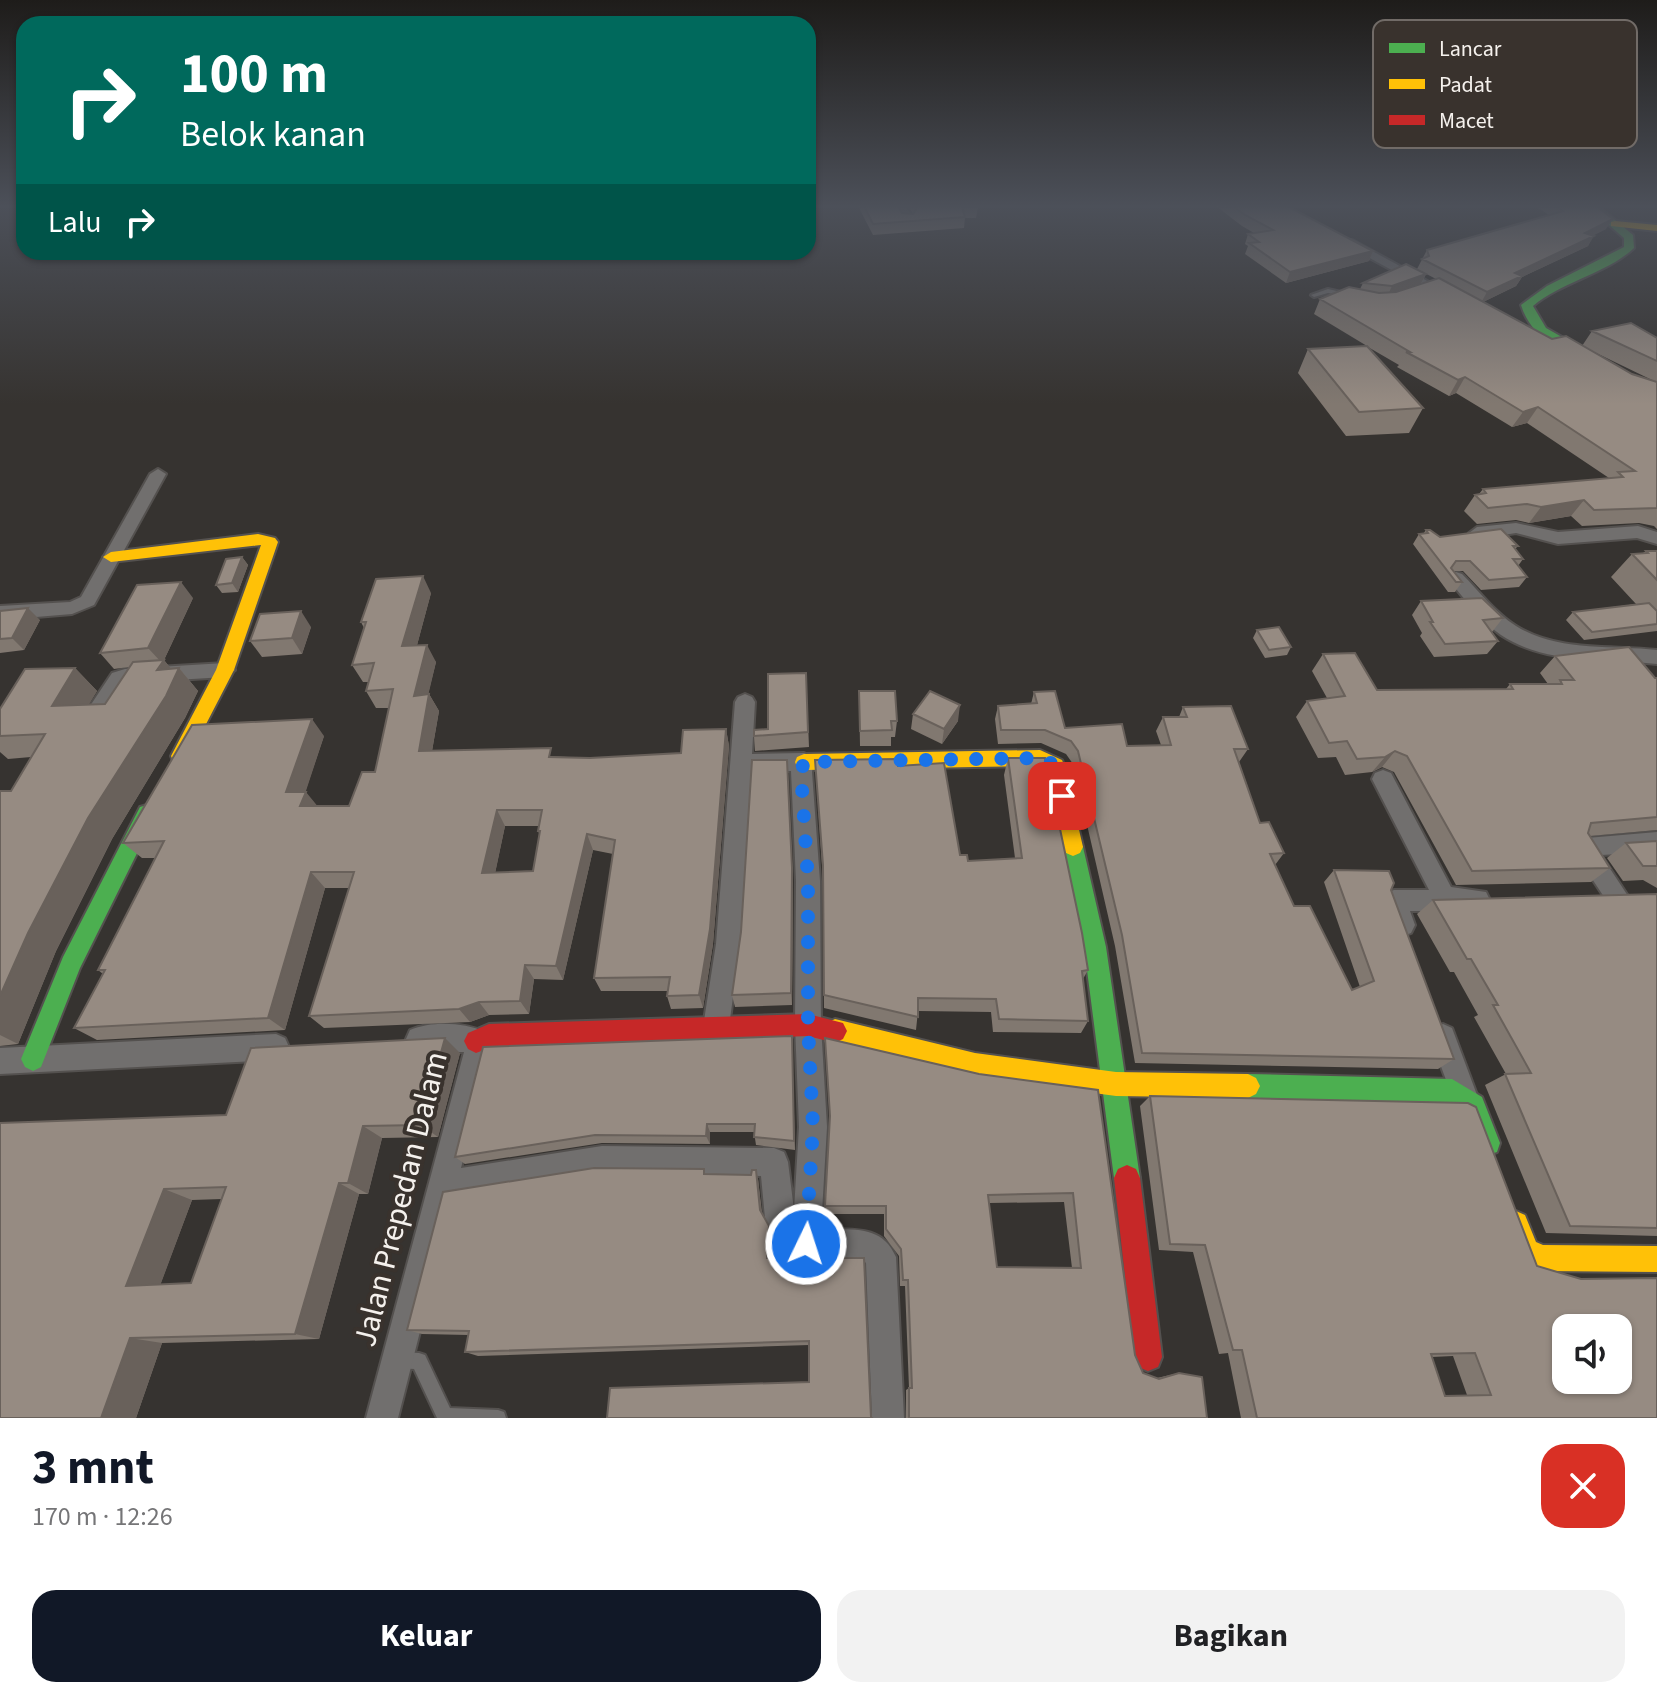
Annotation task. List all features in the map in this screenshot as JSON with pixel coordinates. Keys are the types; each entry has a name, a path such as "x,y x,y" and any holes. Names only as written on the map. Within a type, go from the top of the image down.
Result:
{"street":[{"path":"1397,272 1426,290 1459,300"},
{"path":"1560,344 1532,321 1527,305 1540,294 1588,272"},
{"path":"1522,333 1560,344 1597,362"},
{"path":"0,613 72,608 85,604 158,474"},
{"path":"1458,535 1516,528 1558,538 1638,532 1657,538"},
{"path":"111,557 258,539 269,541 271,545 225,670 170,774"},
{"path":"1456,578 1508,630 1519,636 1555,647 1657,657"},
{"path":"92,718 119,678 225,670"},
{"path":"716,1027 728,944 745,702"},
{"path":"740,763 1040,758 1055,765 1095,947 1116,1084 1148,1357"},
{"path":"804,762 801,772 808,881 808,1025 813,1127 806,1244"},
{"path":"1383,779 1443,894 1453,900"},
{"path":"33,1059 71,964 126,850 155,799"},
{"path":"1616,896 1583,846 1657,842"},
{"path":"1585,897 1643,894"},
{"path":"1410,946 1394,901 1508,899"},
{"path":"1437,1020 1464,1095"},
{"path":"476,1041 489,1036 808,1025 975,1065 1116,1084 1440,1089 1464,1095 1473,1102 1496,1166"},
{"name":"Jalan Prepedan Dalam","path":"382,1418 477,1052 476,1041 467,1037 390,1041"},
{"path":"0,1061 297,1046"},
{"path":"443,1185 602,1160 774,1162 780,1218 806,1244 870,1245 881,1257 888,1418"},
{"path":"1511,1209 1527,1251 1532,1255 1556,1260 1657,1259"}],"lane":[{"path":"1314,295 1336,292 1359,301"},
{"path":"397,1359 419,1361 445,1416 498,1418"}],"building":[{"path":"1388,272 1426,274 1392,286 1363,283"},
{"path":"1448,272 1517,272 1522,276 1487,292"},
{"path":"1439,278 1552,339 1566,336 1632,374 1657,382 1657,508 1594,510 1584,500 1541,507 1527,504 1488,508 1475,495 1486,493 1483,489 1623,477 1618,472 1635,471 1538,407 1523,412 1465,377 1458,380 1320,299 1349,287 1379,293 1396,292"},
{"path":"1631,323 1657,338 1657,361 1592,331"},
{"path":"1367,346 1423,408 1359,412 1308,349"},
{"path":"1501,529 1518,546 1513,546 1523,559 1513,559 1527,577 1489,580 1470,561 1456,561 1451,568 1462,582 1456,582 1419,534 1430,530 1440,537"},
{"path":"1646,551 1657,551 1657,580 1632,554 1648,553"},
{"path":"242,557 232,583 216,585 226,559"},
{"path":"423,576 402,646 427,645 414,696 429,694 419,751 551,748 549,757 590,758 681,753 683,730 726,729 710,929 699,995 667,996 670,977 594,978 615,840 587,834 556,966 525,965 520,1001 479,1002 459,1009 309,1016 354,872 311,872 268,1018 74,1028 105,970 98,970 164,841 123,843 192,725 312,719 286,792 306,792 300,806 349,806 362,772 375,772 393,689 366,691 374,663 352,665 366,622 361,622 376,579","holes":["497,810 542,810 533,871 482,873"]},
{"path":"181,582 148,648 100,653 137,585"},
{"path":"1482,598 1503,618 1483,620 1498,641 1445,644 1421,601"},
{"path":"1649,603 1657,611 1657,624 1592,632 1573,612"},
{"path":"28,608 12,638 0,639 0,611"},
{"path":"301,611 292,638 250,641 260,614"},
{"path":"1279,627 1291,647 1269,650 1257,630"},
{"path":"1629,647 1657,678 1657,817 1591,823 1588,833 1610,868 1472,871 1407,756 1395,751 1385,757 1357,759 1347,741 1329,743 1307,701 1345,696 1323,654 1355,653 1377,690 1513,689 1510,684 1562,684 1560,680 1574,680 1555,656"},
{"path":"164,660 157,670 179,668 166,696 88,818 28,933 0,996 0,791 11,791 45,734 0,736 0,709 25,669 75,668 52,706 105,704 133,662"},
{"path":"806,673 808,732 754,736 754,730 768,729 768,674"},
{"path":"859,691 895,691 897,721 891,721 892,730 860,731"},
{"path":"930,691 960,705 944,729 913,714"},
{"path":"1055,691 1065,728 1122,724 1127,746 1171,745 1163,717 1187,717 1183,707 1231,706 1248,749 1234,749 1260,823 1269,822 1284,853 1270,854 1294,906 1310,906 1352,990 1374,981 1334,870 1389,871 1394,883 1391,890 1454,1059 1142,1053 1122,935 1078,751 1071,741 1045,730 1001,730 998,706 1037,703 1034,692"},
{"path":"1008,758 1045,758 1082,933 1088,970 1082,971 1088,1021 999,1019 996,999 918,998 918,1017 824,995 823,865 815,760 897,759 898,766 944,763 960,855 967,855 968,861 1022,858"},
{"path":"752,760 787,760 792,868 791,993 732,995 741,932"},
{"path":"1657,841 1657,866 1643,866 1626,843"},
{"path":"1657,894 1657,1228 1570,1226 1505,1074 1531,1073 1493,1005 1498,1005 1433,900"},
{"path":"792,1036 794,1141 754,1137 755,1124 707,1124 706,1136 595,1135 455,1157 483,1047"},
{"path":"445,1038 421,1125 363,1126 348,1183 339,1183 295,1334 130,1338 101,1418 0,1418 0,1123 226,1115 251,1048","holes":["226,1187 191,1283 126,1286 164,1189"]},
{"path":"825,1038 979,1074 1098,1090 1135,1355 1143,1373 1159,1379 1179,1373 1202,1377 1207,1418 909,1418 909,1388 912,1388 908,1280 903,1280 901,1249 886,1229 886,1206 825,1206 830,1116","holes":["1073,1193 1081,1268 997,1267 988,1195"]},
{"path":"1150,1096 1468,1103 1476,1107 1537,1266 1581,1279 1657,1278 1657,1418 1257,1418 1242,1350 1233,1350 1205,1245 1170,1244","holes":["1475,1353 1491,1395 1445,1396 1431,1354"]},
{"path":"594,1168 704,1169 704,1174 751,1175 752,1170 756,1170 760,1210 769,1226 767,1258 864,1258 872,1418 607,1418 610,1388 809,1382 809,1341 465,1352 469,1331 407,1330 443,1192"}],"traffic: fast":[{"path":"1585,272 1551,288 1527,305 1535,324 1542,331 1558,343 1586,356"},
{"path":"33,1059 71,964 147,813"},
{"path":"1073,847 1095,947 1127,1178"},
{"path":"1248,1086 1452,1091 1473,1106 1488,1143"}],"traffic: slow":[{"path":"111,557 258,539 270,542 225,670 180,756"},
{"path":"804,762 1040,758 1055,765 1073,847"},
{"path":"835,1031 975,1065 1116,1084 1248,1086"},
{"path":"1516,1224 1527,1251 1541,1258 1657,1259"}],"traffic: jam":[{"path":"476,1041 489,1036 808,1025 835,1031"},
{"path":"1127,1178 1148,1357"}],"route":[{"path":"806,1244 813,1127 808,1025 808,881 801,772 804,762 1040,758 1055,765 1062,796"}]}
